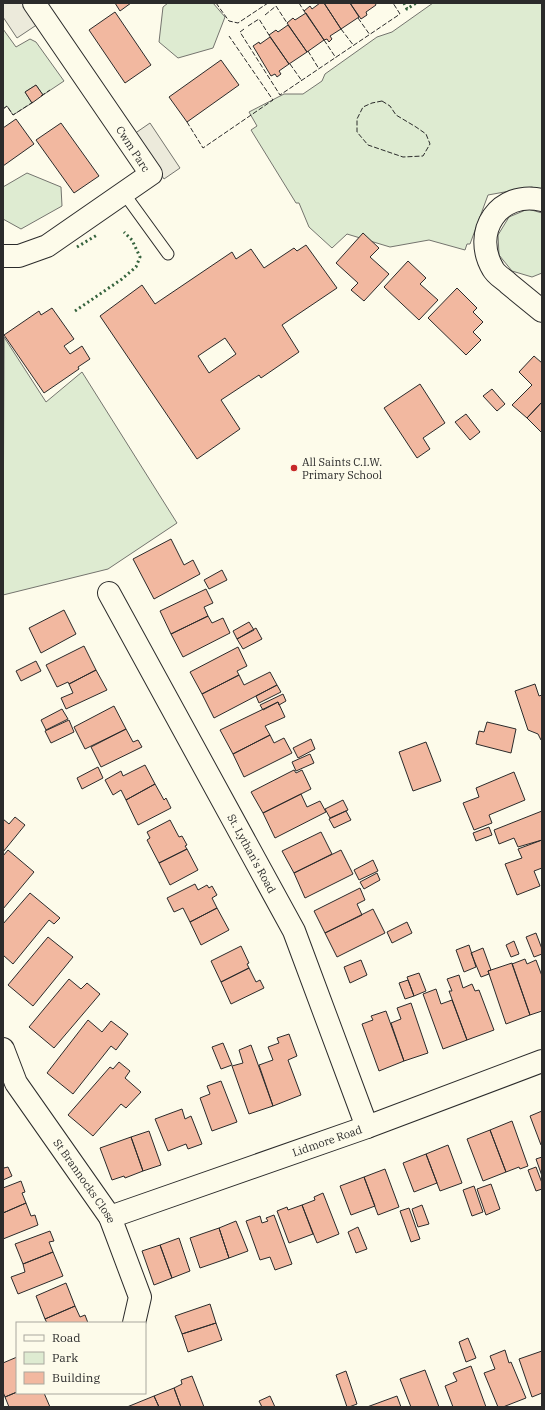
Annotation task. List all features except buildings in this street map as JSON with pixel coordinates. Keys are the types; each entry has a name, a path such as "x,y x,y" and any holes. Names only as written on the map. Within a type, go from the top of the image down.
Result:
{"street":[{"name":"Cwm Parc","path":"3,256 19,256 47,246 151,174 34,3"},
{"path":"542,200 532,198 518,200 504,206 494,216 487,229 484,244 487,259 494,272 542,311"},
{"name":"St. Lythan's Road","path":"108,593 294,931 367,1127"},
{"name":"St Brannocks Close","path":"3,1049 16,1083 110,1217 140,1297 134,1322"},
{"name":"Lidmore Road","path":"110,1217 367,1127 542,1061"}],"lane":[{"path":"123,192 168,254"}],"green space":[{"path":"168,3 213,3 225,17 213,48 178,58 159,42 163,7"},
{"path":"433,3 542,3 542,192 532,187 488,195 470,244 467,244 465,250 429,240 390,247 347,234 332,248 309,227 299,203 296,203 251,130 257,126 249,112 284,94 303,94 322,81 325,74 377,37 392,32"},
{"path":"3,29 16,47 30,39 36,42 64,81 43,95 36,85 25,92 32,103 13,115 7,106 3,109"},
{"path":"27,173 61,187 62,206 21,229 3,219 3,187"},
{"path":"528,209 542,213 542,273 532,277 512,271 499,255 498,235 509,217"},
{"path":"4,337 46,402 82,372 177,523 108,569 3,595"}],"shaded area":[{"path":"3,3 46,3 53,14 17,38 3,17"},
{"path":"150,123 180,168 164,179 134,134"}],"hedge":[{"path":"404,3 407,9 416,3"},
{"path":"75,311 122,279 136,267 140,257 132,240 124,232"},
{"path":"77,247 97,235"}],"fence":[{"path":"216,3 229,21 238,23 268,3"},
{"path":"299,3 304,11"},
{"path":"244,29 240,32 280,95 400,14 393,3"},
{"path":"265,15 276,6 287,23"},
{"path":"358,18 370,35"},
{"path":"248,26 259,19 269,35"},
{"path":"341,29 354,46"},
{"path":"187,122 203,148 273,100 229,36"},
{"path":"324,40 336,58"},
{"path":"308,51 319,69"},
{"path":"290,64 302,81"},
{"path":"41,96 50,90"},
{"path":"382,101 390,106 396,115 426,134 430,144 423,156 403,157 368,145 357,132 357,119 363,107 382,101"},
{"path":"3,109 7,106 13,115 33,102"}],"place":[{"name":"All Saints C.I.W. Primary School","path":"294,468"}]}
